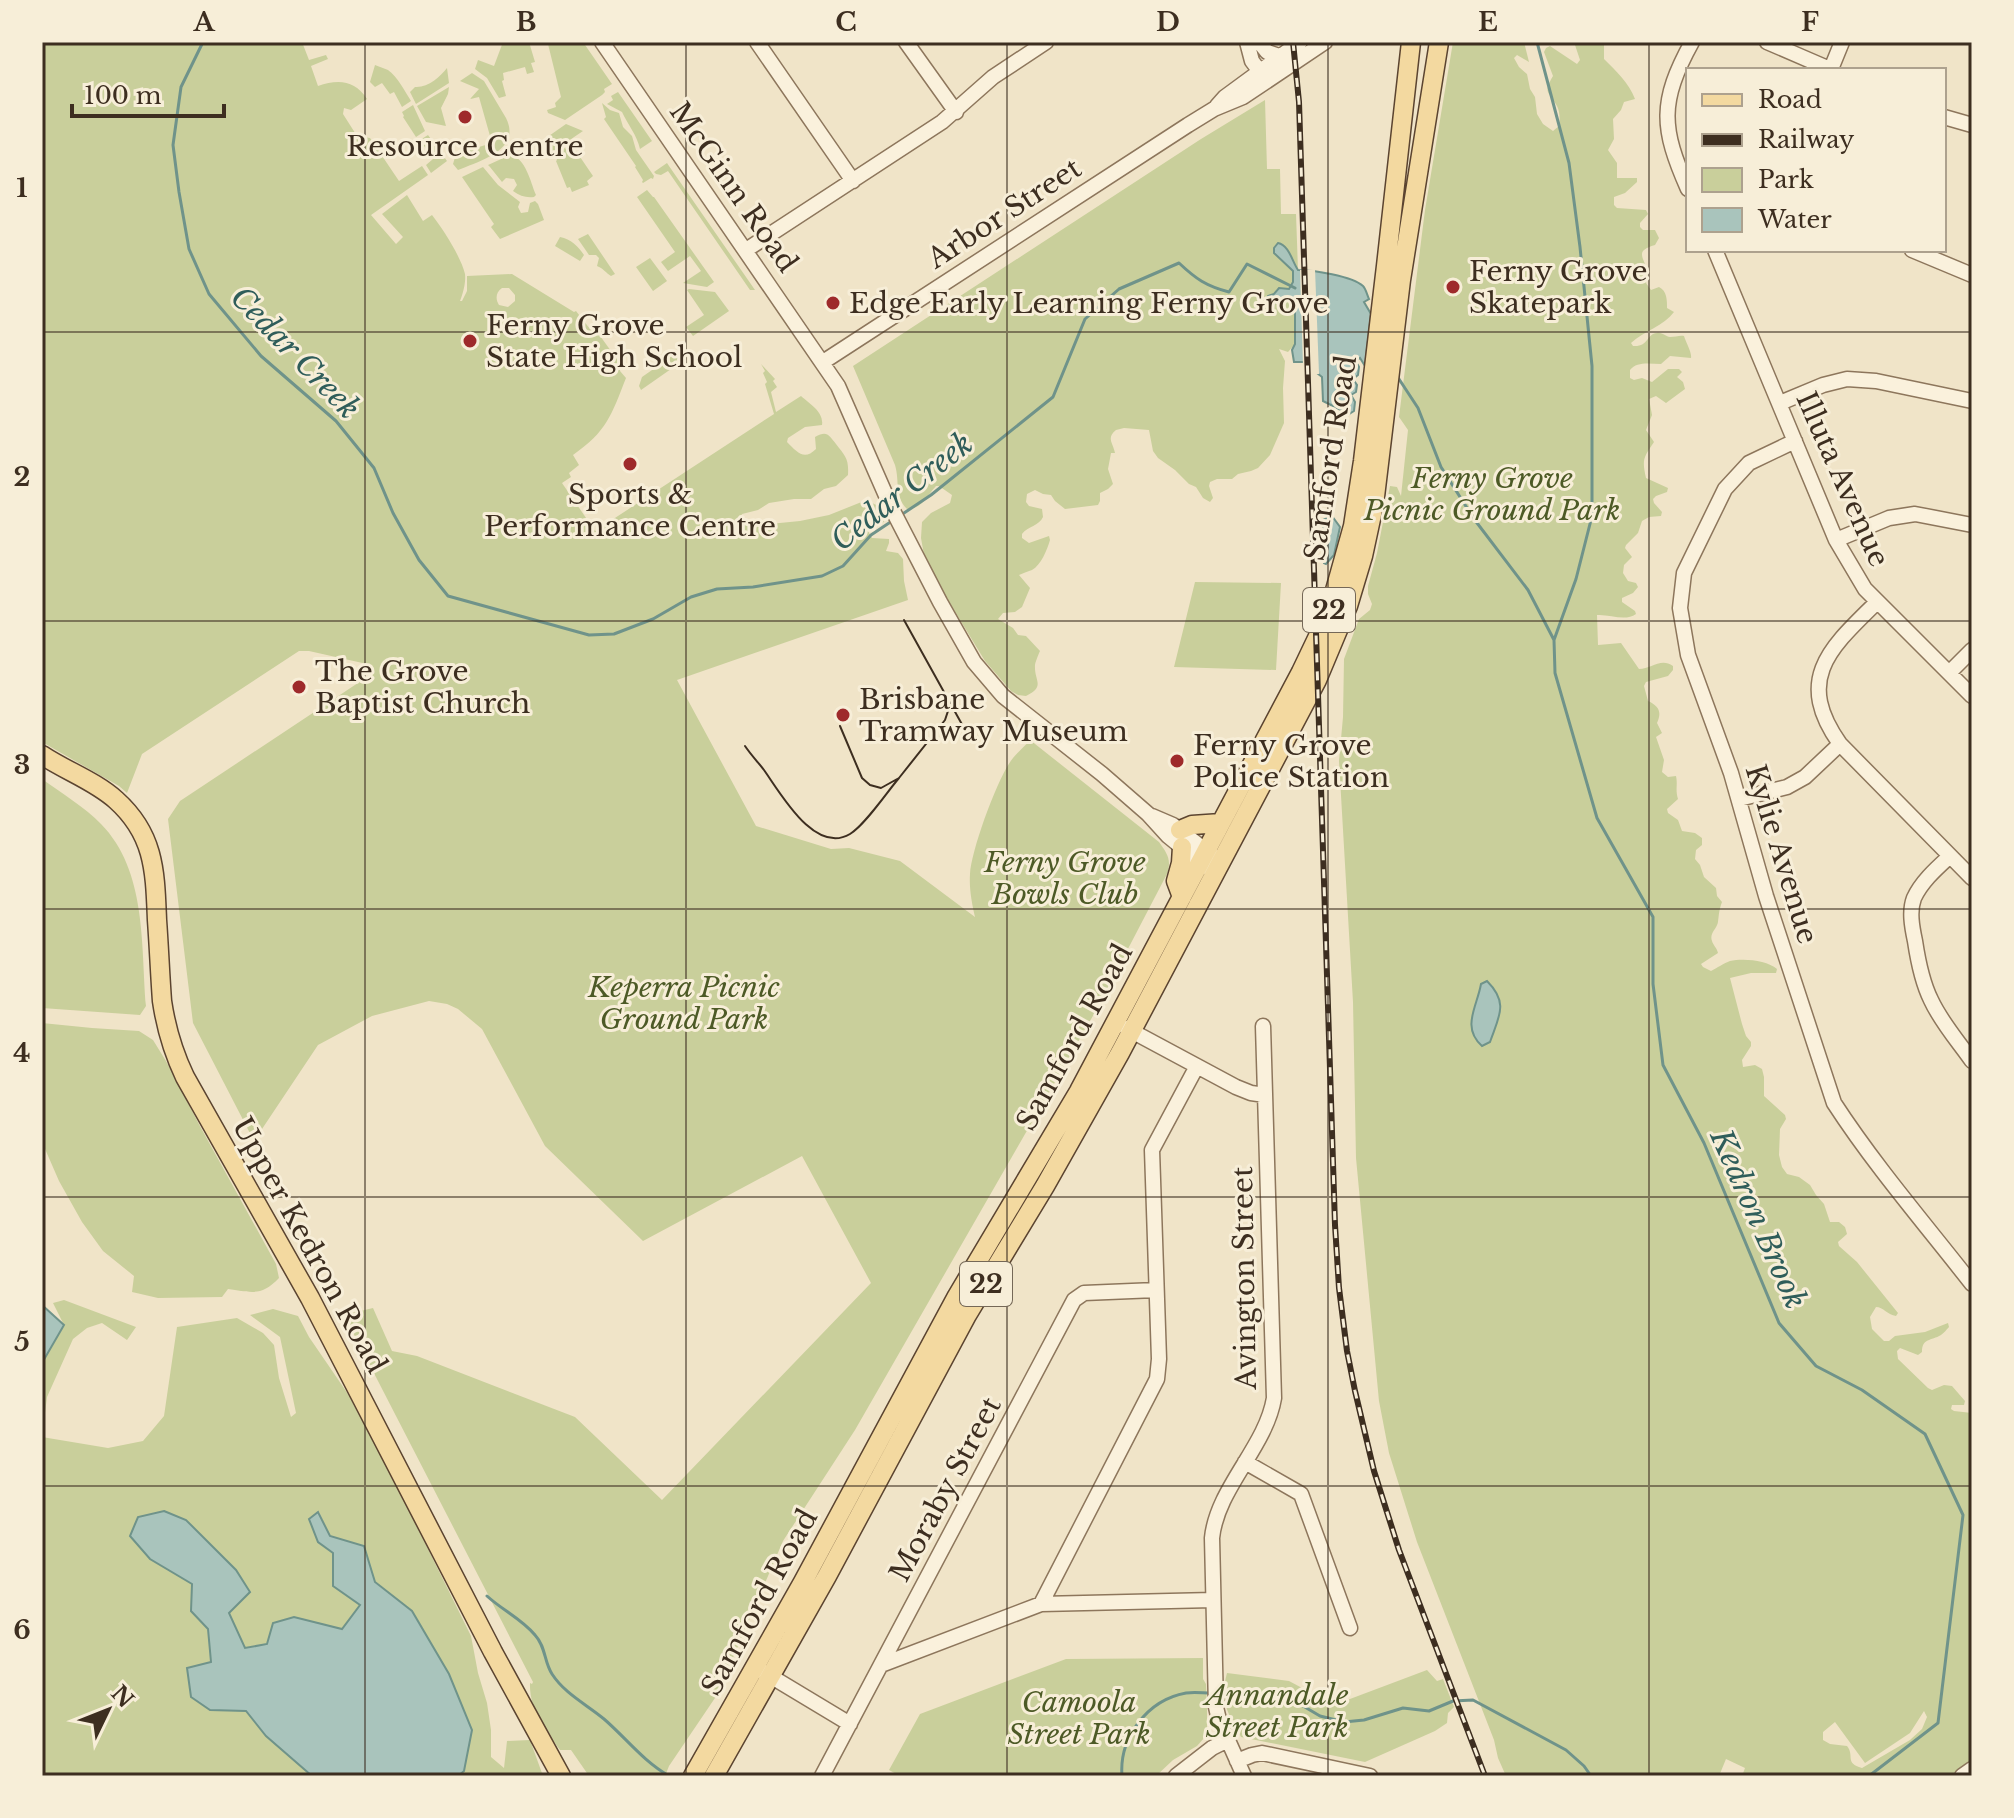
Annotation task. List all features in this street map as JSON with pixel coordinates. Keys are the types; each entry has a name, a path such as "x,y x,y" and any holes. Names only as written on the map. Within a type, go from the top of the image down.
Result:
{"main road":[{"name":"Samford Road","path":"1124,1027 1182,897 1211,862 1221,823 1301,672 1332,601 1353,526 1411,42"},
{"name":"Samford Road","path":"693,1776 827,1576 967,1315 1045,1186 1211,862 1317,680 1348,606 1374,505 1410,215 1439,42"},
{"name":"Upper Kedron Road","path":"42,755 115,799 141,831 155,869 162,1001 176,1059 310,1298 493,1652 561,1776"},
{"path":"1182,897 1176,881 1181,863 1181,838 1192,825 1221,823"},
{"name":"Samford Road","path":"714,1776 763,1671"}],"street":[{"name":"McGinn Road","path":"602,42 838,386 891,507 974,662 1003,696 1211,862"},
{"path":"757,42 853,181"},
{"path":"906,42 956,112"},
{"path":"746,250 956,112 993,77 1046,42"},
{"path":"1247,42 1250,56 1263,76"},
{"path":"1259,42 1267,52 1279,56"},
{"name":"Arbor Street","path":"823,362 1214,109 1243,97 1279,56 1300,42"},
{"name":"Arbor Street","path":"1263,76 1325,42"},
{"path":"1686,184 1671,147 1667,114 1674,78 1692,42"},
{"path":"1767,42 1826,68"},
{"path":"1832,68 1842,42"},
{"path":"1946,117 1971,120"},
{"name":"Illuta Avenue","path":"1716,252 1836,540 1855,574 1877,602 1972,696"},
{"path":"1917,252 1972,275"},
{"path":"1780,403 1823,385 1847,379 1876,381 1972,401"},
{"name":"Kylie Avenue","path":"1795,441 1749,463 1725,489 1684,573 1680,608 1688,655 1731,773 1775,924 1834,1103 1972,1284"},
{"path":"1836,540 1889,518 1915,514 1972,525"},
{"path":"1877,602 1831,650 1819,681 1826,721 1840,744 1972,878"},
{"path":"1949,673 1972,650"},
{"path":"1739,799 1787,787 1805,777 1840,744"},
{"path":"1950,856 1926,880 1915,897 1912,905 1913,933 1931,1000 1972,1061"},
{"name":"Avington Street","path":"1244,1776 1216,1707 1212,1538 1214,1523 1270,1415 1274,1398 1263,1026"},
{"path":"1124,1027 1243,1090 1265,1095"},
{"path":"1041,1604 1157,1379 1159,1359 1152,1150 1197,1066"},
{"name":"Moraby Street","path":"822,1776 1074,1300 1084,1293 1156,1290"},
{"path":"1245,1462 1301,1494 1350,1628"},
{"path":"881,1665 1041,1604 1213,1600"},
{"path":"763,1671 850,1724"},
{"path":"1176,1776 1212,1748 1228,1740"},
{"path":"1237,1761 1262,1753 1370,1776"},
{"path":"1962,1776 1972,1769"}],"green space":[{"path":"42,42 302,42 309,60 326,55 328,59 311,66 318,86 332,82 346,83 357,88 367,99 351,110 344,108 343,114 357,136 370,138 399,181 422,166 428,175 371,215 396,244 403,237 382,214 407,195 423,221 432,215 456,252 465,274 460,301 467,291 467,276 512,274 576,311 590,329 598,333 621,365 620,371 626,378 612,413 594,438 573,455 579,465 569,473 571,477 562,483 595,531 774,414 761,364 775,379 773,381 777,387 771,392 776,412 801,396 821,416 822,425 805,427 788,438 787,442 804,455 816,449 815,437 827,434 846,458 848,475 836,486 824,489 811,499 769,503 742,514 739,521 749,526 800,521 829,515 864,501 885,513 883,522 868,531 872,538 889,539 886,551 898,553 903,559 908,600 677,680 756,826 831,849 849,848 900,861 975,917 970,874 980,832 1007,767 1030,740 1159,842 1164,850 1169,861 1167,874 1094,1014 855,1430 783,1541 717,1695 665,1776 589,1776 571,1750 560,1750 549,1735 532,1702 530,1683 533,1682 344,1315 373,1308 392,1351 417,1356 575,1417 662,1500 871,1283 802,1156 643,1241 545,1146 482,1029 458,1009 429,1001 372,1016 318,1045 254,1141 193,1023 168,819 180,801 373,673 367,664 299,651 142,754 127,793 42,742","holes":["509,288 515,295 515,301 508,307 499,305 498,292"]},
{"path":"503,42 529,42 535,62 531,63 534,72 527,74 525,67 503,73 506,96 499,98 487,78 475,69 478,60 494,66"},
{"path":"539,42 583,42 612,84 604,89 602,95 565,120 548,113 547,110 556,107 555,103 561,97 548,44"},
{"name":"Ferny Grove Picnic Ground Park","path":"1453,42 1524,42 1529,62 1517,55 1514,58 1527,74 1537,114 1543,124 1553,131 1559,126 1560,116 1548,92 1553,76 1544,52 1546,48 1550,46 1577,64 1580,60 1574,42 1604,42 1604,59 1626,82 1635,99 1624,102 1613,119 1614,139 1608,150 1617,163 1617,178 1637,178 1637,182 1625,193 1614,197 1614,205 1617,208 1646,210 1648,214 1640,227 1655,230 1659,238 1655,245 1642,252 1647,271 1646,283 1651,290 1659,287 1664,291 1667,308 1674,312 1631,343 1633,346 1642,345 1657,333 1670,337 1684,336 1691,358 1670,356 1661,364 1640,364 1630,370 1630,378 1652,382 1668,369 1679,369 1682,372 1677,377 1685,389 1666,403 1656,396 1649,399 1652,415 1646,430 1654,442 1644,459 1646,478 1668,488 1667,492 1653,499 1662,512 1661,516 1642,521 1638,533 1625,548 1632,557 1624,565 1623,573 1628,581 1636,583 1638,587 1622,598 1622,602 1636,614 1622,618 1597,615 1598,645 1621,643 1639,669 1660,663 1673,666 1668,676 1646,682 1644,686 1648,701 1657,707 1659,713 1657,723 1662,733 1656,737 1664,760 1662,772 1668,777 1676,776 1678,799 1667,809 1668,813 1678,820 1682,831 1695,833 1702,838 1695,859 1722,902 1712,936 1718,953 1701,964 1711,971 1730,961 1748,960 1777,969 1776,973 1751,973 1730,978 1742,1024 1751,1042 1742,1060 1743,1067 1755,1065 1762,1069 1764,1096 1785,1115 1780,1129 1782,1167 1787,1174 1799,1177 1810,1185 1824,1204 1830,1222 1839,1222 1845,1227 1847,1234 1838,1242 1839,1246 1857,1262 1898,1313 1896,1316 1876,1307 1870,1317 1872,1329 1884,1341 1895,1336 1925,1332 1948,1323 1949,1327 1941,1335 1925,1342 1918,1355 1900,1348 1897,1351 1898,1359 1928,1388 1952,1386 1965,1401 1964,1405 1952,1405 1951,1409 1972,1413 1972,1761 1950,1776 1742,1776 1745,1768 1726,1759 1719,1776 1506,1776 1417,1542 1389,1453 1379,1401 1356,1158 1353,1002 1339,761 1344,659 1359,619 1370,610 1372,604 1368,586 1390,486 1397,487 1401,496 1408,430 1399,417 1425,210","holes":["1924,1711 1927,1717 1922,1729 1910,1740 1862,1768 1853,1764 1847,1746 1823,1740 1823,1732 1835,1722 1865,1763 1910,1733"]},
{"path":"375,65 391,73 411,101 402,107 394,92 390,94 382,83 375,87 370,82"},
{"path":"447,68 449,83 416,104 410,92 433,81"},
{"path":"472,73 484,81 506,118 508,138 496,153 458,170 453,164 456,154 492,143 479,97 470,99 479,89 460,81"},
{"path":"449,87 441,108 446,126 426,122 417,106"},
{"path":"618,92 652,141 640,149 622,112 607,104 613,100 611,96"},
{"path":"1265,100 1267,169 1280,169 1281,214 1296,214 1298,270 1292,262 1274,253 1293,271 1293,282 1287,290 1277,289 1268,296 1274,305 1284,298 1296,300 1295,344 1288,352 1279,349 1285,361 1284,423 1270,455 1258,468 1232,479 1210,482 1213,498 1210,502 1196,487 1158,458 1153,451 1149,430 1124,428 1116,430 1111,436 1115,453 1111,453 1108,469 1113,484 1100,493 1098,505 1065,509 1051,495 1035,490 1027,494 1026,502 1029,506 1042,509 1043,517 1024,531 1022,538 1029,543 1049,536 1050,540 1038,565 1019,575 1030,588 1022,607 1015,612 1003,613 998,619 1018,635 1026,636 1040,651 1035,665 1036,689 1026,696 1018,695 985,661 924,555 922,522 950,503 952,495 936,486 917,507 907,509 903,504 895,465 853,366"},
{"path":"602,103 619,113 623,127 632,136 636,150 653,179 642,182 636,166 604,119"},
{"path":"413,105 425,131 416,137 402,112"},
{"path":"566,124 583,131 552,152 546,138"},
{"path":"428,135 447,161 431,173 426,165 433,159 420,140"},
{"path":"565,148 570,154 576,151 593,176 587,181 589,185 572,192 570,187 567,188 556,161 555,154"},
{"path":"510,155 524,165 536,195 534,197 513,191 517,185 514,179 506,178 502,182 488,165"},
{"path":"667,163 755,290 750,290 668,171 661,175 654,172"},
{"path":"483,167 498,185 520,202 518,207 521,213 528,212 530,203 535,201 544,220 500,239 491,227 494,224 462,177"},
{"path":"647,190 714,282 707,287 683,283 701,271 690,256 668,271 661,262 675,252 637,197"},
{"path":"588,234 615,274 611,276 597,266 599,258 589,255 578,239"},
{"path":"560,237 571,241 584,255 580,261 555,246"},
{"path":"650,258 667,281 653,291 636,267"},
{"path":"689,289 715,292 729,311 693,336 686,327 704,315"},
{"path":"685,347 671,369 641,390 642,377"},
{"path":"1195,582 1281,583 1276,670 1174,667"},
{"path":"42,779 101,824 127,864 142,934 146,1006 140,1015 42,1008"},
{"path":"42,1023 139,1031 153,1040 276,1264 279,1278 273,1284 255,1292 228,1289 222,1297 158,1298 132,1292 134,1276 103,1251 82,1222 42,1142"},
{"path":"64,1300 136,1327 127,1340 102,1323 87,1328 73,1339 47,1397 42,1436 42,1363 64,1325 53,1303"},
{"path":"273,1309 298,1316 348,1394 471,1636 487,1703 491,1757 504,1768 507,1741 530,1740 543,1776 458,1776 464,1771 412,1611 375,1582 364,1547 330,1536 319,1512 309,1519 318,1542 333,1553 333,1586 360,1605 342,1629 294,1617 267,1644 244,1648 229,1613 250,1591 192,1584 191,1611 208,1629 210,1710 246,1711 266,1736 312,1776 42,1776 42,1437 108,1448 143,1441 164,1416 177,1327 237,1318 263,1333 274,1345 279,1378 291,1417 296,1413 280,1337 250,1315"},
{"name":"Camoola Street Park","path":"1203,1658 1207,1708 1205,1737 1156,1776 900,1776 889,1770 920,1714 1066,1659"},
{"name":"Annandale Street Park","path":"1427,1670 1437,1681 1443,1679 1454,1707 1448,1713 1447,1723 1365,1762 1241,1737 1224,1700 1227,1673 1289,1681 1334,1705"}],"water":[{"path":"1278,243 1288,250 1298,270 1342,277 1358,282 1366,290 1369,299 1364,302 1371,314 1365,366 1360,358 1356,361 1358,375 1353,379 1357,385 1356,392 1351,395 1355,402 1354,411 1349,414 1323,401 1322,377 1303,362 1294,362 1295,300 1286,298 1271,305 1266,300 1279,288 1289,289 1293,282 1293,271 1274,253"},
{"path":"1332,516 1340,527 1334,555 1326,564 1323,520"},
{"path":"1487,981 1498,996 1500,1010 1490,1042 1482,1046 1472,1032 1471,1024 1481,984"},
{"path":"42,1305 64,1325 42,1363"},
{"path":"164,1511 186,1520 236,1570 250,1592 229,1613 245,1648 267,1644 273,1623 294,1617 342,1629 360,1605 333,1586 333,1553 318,1542 309,1519 318,1512 330,1536 364,1546 375,1582 412,1611 449,1674 472,1730 464,1771 458,1776 312,1776 266,1736 246,1711 210,1710 191,1697 187,1668 211,1662 208,1629 191,1611 192,1584 150,1559 130,1536 138,1517"}],"pier":[{"path":"1315,269 1319,374 1312,374 1303,367 1300,270"}],"waterway":[{"name":"Cedar Creek","path":"203,42 181,87 173,145 189,249 209,294 261,356 336,421 374,468 393,513 419,560 448,596 589,635 614,634 653,619 691,597 717,589 753,587 822,576 843,566 871,535 892,521"},
{"name":"Kedron Brook","path":"1537,42 1569,163 1592,366 1592,516 1576,579 1554,640 1555,673 1597,818 1653,917 1653,984 1663,1065 1704,1143 1779,1323 1816,1366 1862,1390 1925,1434 1963,1515 1938,1723 1869,1776"},
{"name":"Cedar Creek","path":"901,515 931,495 1053,397 1085,319 1119,289 1179,263 1202,281 1229,292 1247,264 1295,288"},
{"name":"Cedar Creek","path":"1397,376 1418,408 1441,467 1474,519 1528,590 1554,640"},
{"path":"487,1596 535,1635 549,1669 563,1687 669,1776"},
{"path":"1122,1776 1125,1748 1138,1723 1148,1712 1172,1697 1186,1693 1211,1693"},
{"path":"1219,1694 1282,1697 1320,1716 1344,1722 1364,1720 1403,1708 1429,1711 1453,1701 1473,1700 1566,1750 1591,1776"}],"tram line":[{"path":"904,620 964,728"},
{"path":"840,726 862,778 870,785 881,788 899,778 945,720 948,711 946,696"},
{"path":"745,746 800,819 824,836 837,838 856,830 899,778"}],"railway":[{"path":"1293,42 1299,102 1339,1288 1347,1351 1374,1471 1399,1550 1485,1776"}],"place":[{"name":"Resource Centre","path":"465,117"},
{"name":"Ferny Grove Skatepark","path":"1453,287"},
{"name":"Edge Early Learning Ferny Grove","path":"833,303"},
{"name":"Ferny Grove State High School","path":"470,341"},
{"name":"Sports & Performance Centre","path":"630,464"},
{"name":"The Grove Baptist Church","path":"299,687"},
{"name":"Brisbane Tramway Museum","path":"843,715"},
{"name":"Ferny Grove Police Station","path":"1177,761"}],"park label":[{"name":"Ferny Grove Bowls Club","path":"1065,878"},
{"name":"Keperra Picnic Ground Park","path":"684,1003"}]}
